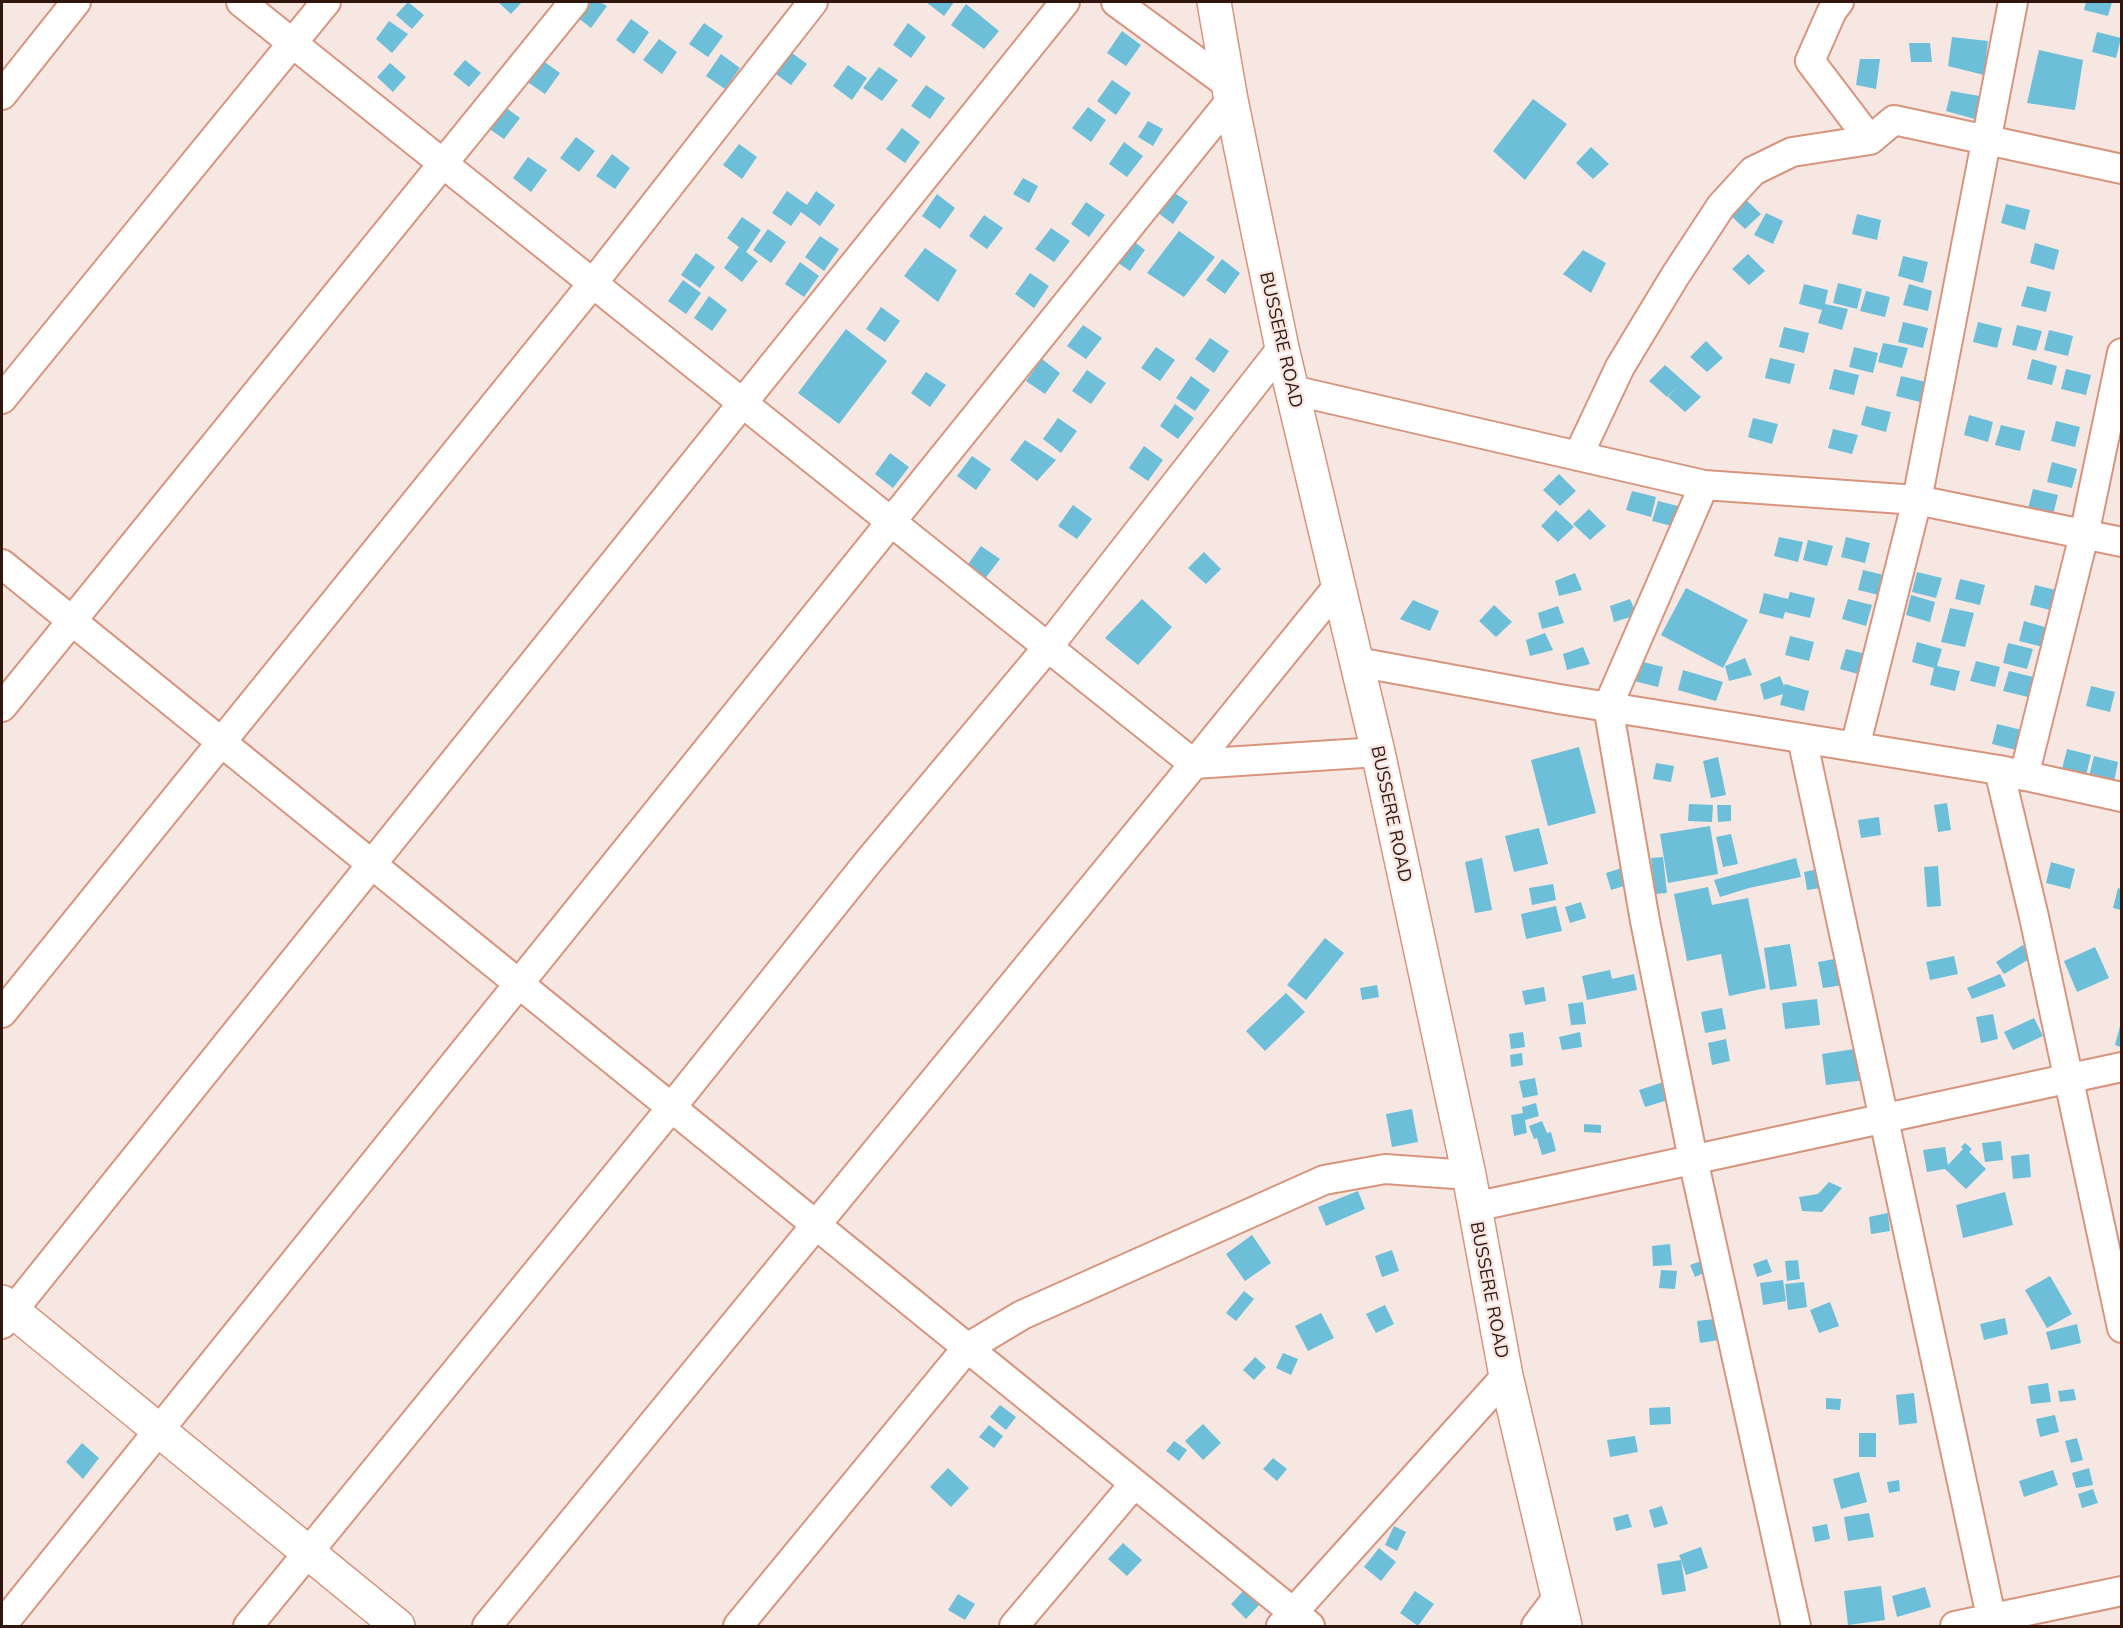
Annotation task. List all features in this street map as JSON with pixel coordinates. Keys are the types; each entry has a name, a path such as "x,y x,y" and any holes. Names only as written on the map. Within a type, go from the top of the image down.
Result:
{"main road":[{"name":"BUSSERE ROAD","path":"1214,2 1230,93 1282,348 1378,752 1469,1175 1506,1376 1562,1612"},
{"path":"5,1313 158,1431 398,1626"}],"street":[{"path":"2,95 76,2"},
{"path":"241,2 1194,764 1378,752"},
{"path":"2,399 326,2"},
{"path":"2,707 573,2"},
{"path":"2,1013 593,283 813,2"},
{"path":"5,1313 371,864 1065,2"},
{"path":"2,1625 891,521 1230,93 1116,2"},
{"path":"1839,2 1832,11 1810,61 1870,140"},
{"path":"1856,747 1917,500 2013,2"},
{"path":"1578,456 1620,367 1675,276 1721,206 1753,171 1792,152 1870,140 1893,120 2121,169"},
{"path":"248,1626 671,1108 868,862 1048,647 1282,348"},
{"path":"2121,353 2084,535 2011,773 2034,917 2121,1328"},
{"path":"1292,390 1704,485 1917,500 2121,542"},
{"path":"1704,485 1608,706 1645,921 1693,1159 1796,1626"},
{"path":"2,564 1134,1484 1294,1622 1506,1376"},
{"path":"487,1626 1339,585"},
{"path":"1357,662 2011,773 2121,797"},
{"path":"1802,738 1992,1623"},
{"path":"1474,1207 2121,1067"},
{"path":"738,1626 967,1348 1022,1315 1324,1180 1352,1172 1385,1169 1469,1175"},
{"path":"1014,1626 1134,1484"},
{"path":"1954,1626 1992,1623 2121,1591"},
{"path":"1536,1626 1562,1612"}],"building":[{"path":"408,2 424,15 412,29 396,15"},
{"path":"498,2 522,2 511,14"},
{"path":"582,2 600,2 607,6 591,28 573,14"},
{"path":"926,2 954,2 944,16"},
{"path":"2086,2 2112,2 2108,16 2084,10"},
{"path":"966,4 999,31 984,49 951,25"},
{"path":"631,19 649,32 634,54 616,40"},
{"path":"389,21 408,34 392,53 376,39"},
{"path":"704,23 723,36 708,57 689,44"},
{"path":"908,23 926,37 911,58 893,45"},
{"path":"1122,31 1141,45 1126,66 1107,53"},
{"path":"2097,32 2121,38 2116,58 2092,52"},
{"path":"1952,37 1988,41 1984,75 1948,66"},
{"path":"659,39 677,52 662,74 643,60"},
{"path":"1909,43 1930,43 1932,62 1911,62"},
{"path":"788,50 807,64 791,85 773,72"},
{"path":"2039,50 2083,60 2075,110 2027,103"},
{"path":"721,54 740,68 725,89 706,76"},
{"path":"1860,59 1880,59 1876,89 1856,85"},
{"path":"465,60 481,73 469,87 453,74"},
{"path":"542,60 560,73 545,94 526,81"},
{"path":"390,63 406,77 393,92 377,77"},
{"path":"848,65 867,78 852,100 833,86"},
{"path":"879,67 898,80 882,101 863,88"},
{"path":"1112,80 1131,93 1116,115 1097,101"},
{"path":"926,85 945,98 930,119 911,106"},
{"path":"1951,91 1991,98 1985,122 1946,111"},
{"path":"1533,99 1567,124 1525,180 1493,151"},
{"path":"501,104 520,118 504,139 485,126"},
{"path":"1088,107 1106,120 1091,142 1072,128"},
{"path":"1148,121 1163,129 1153,146 1138,137"},
{"path":"902,128 920,142 905,163 886,149"},
{"path":"576,137 595,151 579,172 560,158"},
{"path":"1124,142 1143,156 1127,177 1109,164"},
{"path":"739,144 757,157 742,179 723,165"},
{"path":"1591,147 1609,164 1593,179 1576,163"},
{"path":"612,154 630,168 615,189 596,176"},
{"path":"528,157 547,170 531,192 513,178"},
{"path":"1023,178 1038,186 1029,203 1013,194"},
{"path":"1169,189 1188,202 1173,224 1154,210"},
{"path":"787,191 807,205 816,191 835,205 820,226 801,212 791,226 772,213"},
{"path":"937,194 955,208 940,229 922,216"},
{"path":"1743,197 1761,214 1745,229 1728,213"},
{"path":"1086,202 1105,215 1089,237 1071,224"},
{"path":"2006,204 2030,210 2025,230 2001,223"},
{"path":"1766,213 1783,221 1773,244 1754,235"},
{"path":"1857,214 1881,220 1877,240 1852,234"},
{"path":"984,215 1003,228 987,249 969,236"},
{"path":"742,217 761,230 746,252 758,261 742,282 724,268 739,247 727,238"},
{"path":"1051,228 1070,241 1054,262 1035,249"},
{"path":"768,229 786,242 771,263 753,250"},
{"path":"1179,231 1215,257 1184,297 1147,273"},
{"path":"820,236 839,249 824,271 805,257"},
{"path":"1127,236 1145,250 1130,271 1111,258"},
{"path":"2035,243 2059,250 2054,270 2030,263"},
{"path":"925,248 957,270 938,302 904,276"},
{"path":"1583,250 1606,263 1591,293 1563,274"},
{"path":"696,253 715,267 700,288 681,275"},
{"path":"1748,254 1765,271 1749,285 1732,269"},
{"path":"1903,256 1928,262 1923,283 1898,276"},
{"path":"1222,259 1240,273 1225,294 1206,280"},
{"path":"800,262 819,276 804,297 785,284"},
{"path":"1030,273 1049,286 1034,308 1015,294"},
{"path":"683,280 701,293 686,314 668,301"},
{"path":"1838,283 1862,289 1857,309 1833,303"},
{"path":"1804,284 1828,290 1825,304 1848,309 1842,330 1818,323 1822,310 1799,304"},
{"path":"1909,284 1932,291 1928,311 1903,305"},
{"path":"2027,286 2051,292 2046,312 2021,306"},
{"path":"1866,291 1890,297 1885,317 1860,311"},
{"path":"709,296 727,310 712,331 694,318"},
{"path":"881,307 900,321 885,342 866,329"},
{"path":"1903,322 1928,328 1923,348 1898,342"},
{"path":"1978,322 2002,328 1997,348 1973,342"},
{"path":"1083,325 1102,338 1086,359 1067,346"},
{"path":"2017,325 2042,331 2036,351 2012,345"},
{"path":"1784,327 1809,333 1804,353 1779,347"},
{"path":"846,329 887,361 839,424 798,393"},
{"path":"2049,330 2073,336 2068,356 2044,350"},
{"path":"1210,338 1229,351 1214,373 1195,359"},
{"path":"1706,341 1723,358 1707,372 1690,357"},
{"path":"1883,343 1908,348 1902,368 1878,362"},
{"path":"1156,347 1175,360 1160,381 1141,368"},
{"path":"1854,347 1878,353 1873,373 1849,367"},
{"path":"1770,358 1795,364 1790,384 1765,378"},
{"path":"1042,359 1060,373 1045,394 1026,381"},
{"path":"2032,359 2057,366 2052,385 2027,379"},
{"path":"1665,365 1701,397 1685,412 1668,397 1676,388 1667,397 1649,381"},
{"path":"1834,369 1859,375 1854,395 1829,389"},
{"path":"2066,369 2091,375 2086,395 2061,389"},
{"path":"1087,370 1106,383 1091,404 1072,391"},
{"path":"926,372 946,385 930,407 911,393"},
{"path":"1191,376 1210,390 1195,411 1176,398"},
{"path":"1901,376 1926,382 1920,402 1896,396"},
{"path":"1175,404 1194,418 1178,439 1160,426"},
{"path":"1866,406 1891,412 1886,432 1861,425"},
{"path":"1969,415 1993,422 1988,442 1964,435"},
{"path":"1058,418 1077,431 1061,453 1043,439"},
{"path":"1753,418 1778,424 1772,444 1748,437"},
{"path":"2056,421 2080,427 2075,447 2051,441"},
{"path":"2001,425 2025,431 2020,451 1995,445"},
{"path":"1833,429 1858,435 1852,454 1828,448"},
{"path":"1025,440 1056,460 1037,481 1010,460"},
{"path":"1144,446 1163,460 1148,481 1129,468"},
{"path":"890,453 909,467 893,488 875,474"},
{"path":"972,456 991,469 976,490 957,476"},
{"path":"2052,462 2077,469 2072,488 2047,482"},
{"path":"1559,474 1576,491 1560,506 1543,490"},
{"path":"2033,489 2058,495 2053,515 2028,509"},
{"path":"1632,491 1656,497 1651,517 1626,510"},
{"path":"1658,501 1682,507 1676,527 1652,521"},
{"path":"1073,505 1092,519 1077,539 1058,526"},
{"path":"1589,509 1606,526 1590,540 1573,524"},
{"path":"1556,510 1574,527 1558,542 1541,526"},
{"path":"1779,537 1803,542 1798,562 1774,556"},
{"path":"1846,537 1870,543 1865,563 1841,557"},
{"path":"1808,540 1833,546 1827,566 1803,560"},
{"path":"981,546 1000,559 984,580 966,567"},
{"path":"1204,552 1221,569 1206,584 1188,568"},
{"path":"1863,570 1888,576 1883,596 1858,590"},
{"path":"1917,572 1942,578 1936,598 1912,592"},
{"path":"1575,573 1582,590 1559,596 1555,581"},
{"path":"1960,579 1985,585 1980,605 1955,599"},
{"path":"2035,585 2060,591 2054,611 2030,605"},
{"path":"1686,588 1748,620 1723,668 1661,635"},
{"path":"1790,592 1815,598 1810,618 1785,612 1783,619 1759,613 1764,593 1788,599"},
{"path":"1911,595 1935,602 1930,622 1906,615"},
{"path":"1142,599 1172,627 1138,665 1105,638"},
{"path":"1630,599 1637,615 1614,622 1610,606"},
{"path":"1848,599 1872,605 1866,626 1842,619"},
{"path":"1413,600 1439,611 1430,631 1400,619"},
{"path":"1494,605 1512,622 1496,637 1479,621"},
{"path":"1558,606 1564,623 1542,629 1538,613"},
{"path":"1950,608 1974,613 1965,647 1941,642"},
{"path":"2024,621 2048,628 2043,647 2019,641"},
{"path":"1545,633 1553,650 1530,656 1526,640"},
{"path":"1790,636 1814,642 1809,661 1785,655"},
{"path":"1917,642 1942,649 1937,666 1960,671 1955,691 1930,685 1934,668 1912,662"},
{"path":"2008,643 2033,649 2027,669 2003,663"},
{"path":"1583,647 1590,664 1567,670 1563,654"},
{"path":"1846,649 1870,655 1865,676 1840,669"},
{"path":"1745,658 1752,675 1729,681 1725,666"},
{"path":"1639,661 1663,667 1658,687 1634,681"},
{"path":"1976,661 2000,667 1995,687 1970,681"},
{"path":"1683,670 1723,682 1716,701 1678,690"},
{"path":"2009,671 2033,677 2028,697 2003,691"},
{"path":"1780,676 1784,686 1785,684 1809,691 1804,711 1780,705 1783,694 1764,700 1760,684"},
{"path":"2091,686 2115,692 2110,712 2086,706"},
{"path":"1997,724 2022,730 2016,750 1992,744"},
{"path":"1579,747 1596,813 1548,826 1531,760"},
{"path":"2067,749 2091,755 2086,775 2062,769"},
{"path":"2094,756 2118,762 2114,782 2089,776"},
{"path":"1718,757 1726,795 1711,798 1703,761"},
{"path":"1656,763 1674,766 1671,782 1653,779"},
{"path":"1947,803 1951,830 1938,832 1934,805"},
{"path":"1689,804 1713,805 1712,822 1688,821"},
{"path":"1717,805 1731,805 1731,821 1718,822"},
{"path":"1879,817 1881,835 1861,838 1858,820"},
{"path":"1710,826 1718,874 1668,883 1660,834"},
{"path":"1539,828 1548,864 1514,872 1505,836"},
{"path":"1731,834 1738,864 1723,867 1716,837"},
{"path":"1663,857 1667,893 1655,894 1651,858"},
{"path":"1482,858 1492,910 1475,913 1465,862"},
{"path":"1796,858 1801,877 1720,897 1714,880"},
{"path":"2051,862 2075,869 2070,889 2046,883"},
{"path":"1938,866 1941,906 1927,907 1924,867"},
{"path":"1622,868 1627,885 1611,890 1606,873"},
{"path":"1824,868 1827,887 1807,890 1804,872"},
{"path":"1553,884 1556,900 1532,905 1529,888"},
{"path":"1708,887 1712,905 1748,898 1766,988 1729,996 1721,954 1687,961 1674,894"},
{"path":"2118,888 2121,889 2121,910 2113,908"},
{"path":"1581,902 1586,918 1570,923 1565,907"},
{"path":"1556,906 1562,931 1526,939 1521,914"},
{"path":"1325,938 1344,953 1306,1000 1287,985"},
{"path":"1790,944 1797,986 1770,990 1764,948"},
{"path":"2023,945 2031,958 2004,974 1996,962"},
{"path":"2095,947 2109,978 2077,992 2064,961"},
{"path":"1954,956 1958,974 1930,980 1926,962"},
{"path":"1840,958 1844,985 1823,988 1818,962"},
{"path":"1610,970 1612,979 1634,974 1637,990 1587,1000 1582,976"},
{"path":"2000,974 2006,986 1972,999 1967,988"},
{"path":"1377,985 1379,997 1362,1000 1360,988"},
{"path":"1544,987 1546,1001 1525,1005 1522,991"},
{"path":"1286,993 1305,1012 1265,1051 1246,1031"},
{"path":"1817,999 1820,1025 1785,1029 1782,1003"},
{"path":"1583,1002 1586,1024 1571,1025 1568,1004"},
{"path":"1722,1008 1726,1029 1705,1033 1701,1012"},
{"path":"1993,1014 1998,1039 1981,1043 1976,1017"},
{"path":"2034,1018 2043,1036 2013,1050 2004,1032"},
{"path":"2121,1022 2121,1047 2115,1045"},
{"path":"1523,1032 1525,1047 1511,1049 1509,1034"},
{"path":"1580,1032 1582,1047 1562,1050 1559,1037"},
{"path":"1726,1039 1730,1061 1712,1065 1708,1043"},
{"path":"1861,1048 1865,1080 1826,1085 1822,1054"},
{"path":"1522,1053 1523,1065 1511,1067 1510,1055"},
{"path":"1535,1078 1538,1095 1523,1098 1519,1081"},
{"path":"1670,1080 1675,1098 1645,1107 1639,1090"},
{"path":"1536,1103 1539,1116 1525,1120 1527,1133 1514,1136 1511,1115 1523,1113 1522,1107"},
{"path":"1412,1109 1418,1142 1392,1147 1386,1114"},
{"path":"1542,1121 1547,1133 1551,1132 1556,1151 1542,1155 1537,1138 1534,1139 1529,1126"},
{"path":"1584,1124 1601,1125 1601,1133 1584,1132"},
{"path":"2001,1141 2003,1160 1985,1162 1982,1143"},
{"path":"1965,1143 1972,1149 1969,1152 1986,1169 1966,1189 1945,1169 1927,1172 1923,1150 1945,1147 1948,1165 1963,1149 1961,1147"},
{"path":"2029,1154 2031,1177 2013,1179 2011,1156"},
{"path":"1829,1182 1842,1188 1822,1212 1802,1211 1799,1197 1818,1194"},
{"path":"1358,1191 1365,1209 1326,1226 1318,1207"},
{"path":"2005,1192 2013,1225 1963,1238 1956,1205"},
{"path":"1888,1213 1890,1231 1871,1234 1869,1217"},
{"path":"1252,1235 1271,1263 1245,1281 1226,1254"},
{"path":"1670,1244 1672,1265 1653,1266 1652,1246"},
{"path":"1392,1250 1399,1271 1382,1277 1375,1256"},
{"path":"1767,1259 1772,1272 1757,1277 1753,1264"},
{"path":"1798,1260 1800,1279 1787,1281 1785,1261"},
{"path":"1701,1261 1706,1272 1695,1277 1690,1265"},
{"path":"1661,1270 1677,1271 1675,1289 1659,1288"},
{"path":"2050,1276 2072,1314 2047,1328 2025,1290"},
{"path":"1783,1280 1786,1301 1763,1305 1760,1283"},
{"path":"1804,1282 1807,1307 1788,1310 1785,1284"},
{"path":"1244,1291 1254,1299 1236,1321 1226,1313"},
{"path":"1830,1302 1839,1326 1819,1333 1810,1310"},
{"path":"1385,1305 1394,1324 1376,1333 1366,1314"},
{"path":"1321,1313 1334,1338 1308,1351 1295,1326"},
{"path":"2005,1318 2008,1334 1984,1340 1980,1324"},
{"path":"1715,1319 1719,1340 1700,1343 1697,1321"},
{"path":"2077,1324 2081,1343 2051,1350 2046,1332"},
{"path":"1283,1353 1298,1359 1291,1375 1276,1368"},
{"path":"1255,1357 1266,1367 1254,1380 1243,1370"},
{"path":"2048,1383 2051,1402 2031,1404 2028,1386"},
{"path":"2074,1389 2076,1400 2060,1402 2058,1391"},
{"path":"1914,1393 1917,1423 1899,1425 1896,1395"},
{"path":"1826,1398 1841,1399 1840,1410 1826,1409"},
{"path":"1000,1405 1016,1417 1006,1430 990,1417"},
{"path":"1670,1407 1671,1424 1650,1425 1649,1408"},
{"path":"2055,1415 2059,1432 2040,1437 2036,1419"},
{"path":"1203,1424 1221,1443 1203,1460 1185,1441"},
{"path":"989,1425 1003,1436 994,1448 979,1437"},
{"path":"1859,1433 1876,1433 1876,1457 1859,1457"},
{"path":"1635,1436 1638,1452 1610,1457 1607,1440"},
{"path":"2077,1438 2083,1460 2071,1463 2065,1441"},
{"path":"1174,1441 1187,1450 1179,1461 1166,1451"},
{"path":"82,1443 99,1458 83,1479 66,1462"},
{"path":"1273,1458 1287,1469 1277,1481 1263,1469"},
{"path":"948,1468 969,1488 951,1507 930,1487"},
{"path":"2089,1468 2093,1485 2076,1488 2072,1473"},
{"path":"2053,1470 2058,1485 2024,1497 2019,1481"},
{"path":"1859,1472 1867,1502 1841,1509 1833,1479"},
{"path":"1899,1480 1900,1491 1889,1493 1887,1482"},
{"path":"2093,1489 2098,1503 2082,1508 2078,1494"},
{"path":"1662,1506 1668,1524 1654,1528 1649,1510"},
{"path":"1869,1513 1874,1537 1848,1541 1844,1517"},
{"path":"1628,1514 1632,1527 1616,1531 1613,1518"},
{"path":"1827,1524 1830,1539 1815,1542 1812,1527"},
{"path":"1394,1526 1406,1532 1397,1551 1385,1545"},
{"path":"1123,1543 1142,1560 1127,1576 1108,1559"},
{"path":"1701,1547 1708,1568 1686,1575 1679,1555"},
{"path":"1379,1548 1396,1562 1381,1581 1364,1567"},
{"path":"1681,1560 1686,1591 1662,1595 1657,1564"},
{"path":"1881,1586 1885,1620 1848,1625 1844,1591"},
{"path":"1925,1587 1931,1607 1897,1617 1892,1596"},
{"path":"1244,1590 1259,1605 1246,1619 1231,1604"},
{"path":"1415,1591 1434,1604 1418,1626 1400,1613"},
{"path":"958,1594 975,1604 965,1620 948,1610"}]}
